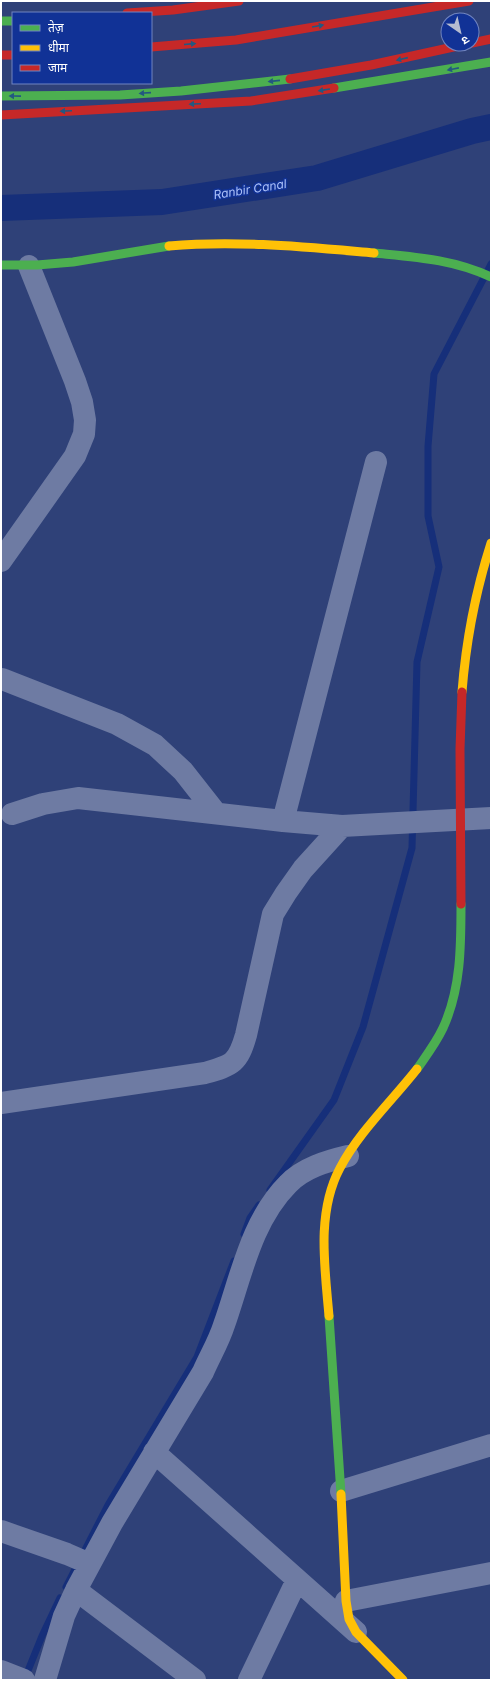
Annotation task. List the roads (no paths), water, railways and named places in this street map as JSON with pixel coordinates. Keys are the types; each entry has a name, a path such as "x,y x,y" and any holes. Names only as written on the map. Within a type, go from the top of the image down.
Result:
{"main road":[{"path":"142,12 173,10 239,1"},
{"path":"152,47 236,40 469,1"},
{"path":"1,21 12,21"},
{"path":"480,41 491,39"},
{"path":"1,96 120,95 181,91 284,80 371,65 440,50"},
{"path":"1,55 12,55"},
{"path":"1,115 251,101 491,62"},
{"path":"1,265 29,266 96,259 167,246 203,243 234,243 267,244 443,260 476,269 491,277"},
{"path":"403,1680 356,1632 349,1619 346,1601 341,1491 324,1248 325,1215 329,1196 339,1169 377,1116 427,1056 443,1030 453,1003 460,941 453,820 465,655 477,587 491,543"}],"street":[{"path":"1,561 75,456 84,434 85,420 82,402 29,266"},
{"path":"283,821 376,462"},
{"path":"2,679 117,724 155,745 183,771 216,813"},
{"path":"12,814 43,804 78,798 283,821 342,826 491,818"},
{"path":"3,1097 205,1073 223,1068 234,1062 242,1050 246,1035 273,914 303,869 342,826"},
{"path":"45,1680 64,1616 76,1590 81,1560 112,1523 203,1372 224,1326 256,1231 275,1199 288,1183 305,1171 326,1161 348,1156"},
{"path":"341,1491 491,1445"},
{"path":"154,1452 356,1632"},
{"path":"1,1531 81,1560"},
{"path":"346,1601 491,1573"},
{"path":"249,1680 297,1580"},
{"path":"76,1590 195,1680"}],"waterway":[{"name":"Ranbir Canal","path":"1,208 162,202 317,178 472,131 491,127"},
{"path":"270,1190 334,1100 363,1027 412,848 417,662 439,567 428,516 428,446 434,374 491,264"},
{"path":"244,1234 250,1218 259,1205"},
{"path":"66,1587 108,1505 197,1357 234,1261"},
{"path":"25,1678 42,1636 60,1598"}]}
